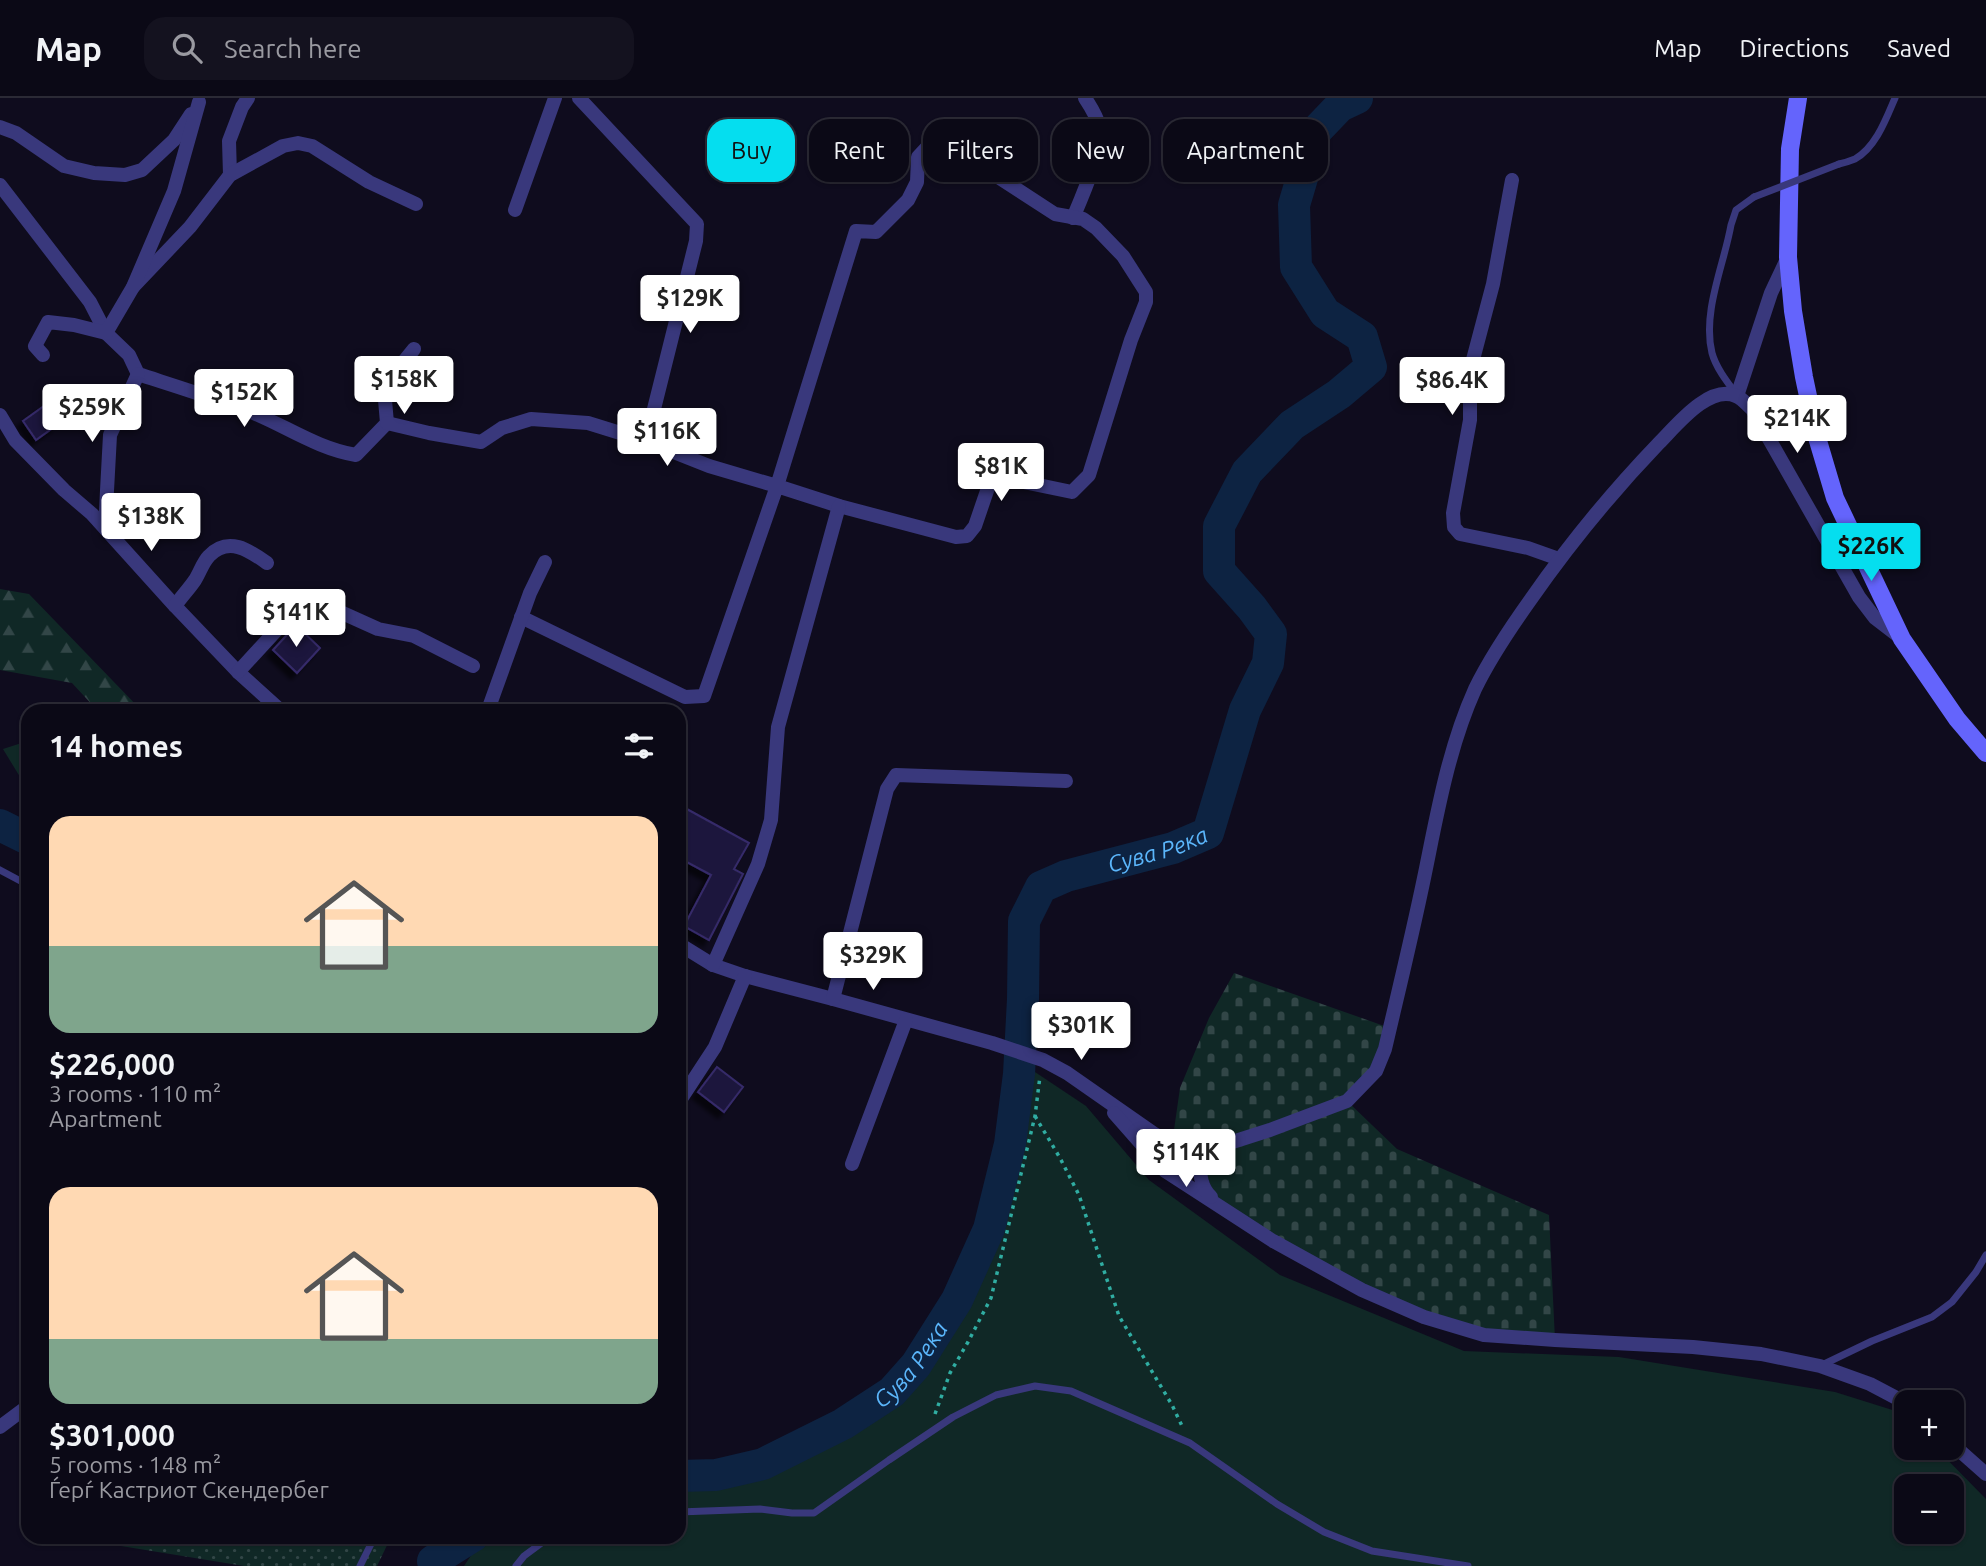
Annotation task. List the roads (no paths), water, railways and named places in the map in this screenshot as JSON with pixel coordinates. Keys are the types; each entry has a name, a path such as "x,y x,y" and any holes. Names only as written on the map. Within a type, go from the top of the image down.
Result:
{"main road":[{"path":"1798,98 1790,149 1787,257 1793,311 1816,434 1835,498 1902,639 1957,719 1986,753"}],"street":[{"path":"230,176 229,141 248,98"},
{"path":"515,210 555,98"},
{"path":"579,98 697,224 696,241 646,441"},
{"path":"1073,218 1092,172 1101,130 1085,98"},
{"path":"0,127 16,133 64,166 94,173 125,175 142,170 174,140 200,100"},
{"path":"106,333 133,287 174,191 200,100"},
{"path":"387,423 481,442 502,428 531,419 588,423 646,441 709,466 777,486 839,506 956,537 967,536 972,531 989,485 1000,477 1072,492 1089,475 1131,340 1146,302 1146,292 1123,256 1096,228 1083,219 1055,214 944,142 931,143 918,157 917,182 908,200 876,232 856,231 777,486 704,696 685,697 521,617"},
{"path":"133,287 190,227 230,176 283,146 312,146 369,182 416,204"},
{"path":"1512,180 1493,284 1470,371 1470,420 1453,513 1454,527 1460,534 1528,548 1559,559"},
{"path":"0,185 90,302 106,333 128,355 138,373 253,413 303,437 346,454 356,455 387,423 385,400 397,370 414,349"},
{"path":"1737,396 1771,293 1787,257"},
{"path":"43,355 35,346 48,322 106,333"},
{"path":"105,528 110,435 138,373"},
{"path":"686,948 713,964 744,976 992,1043 1043,1060 1067,1073 1172,1144 1198,1153 1347,1101 1376,1071 1385,1049 1455,741 1476,688 1512,626 1559,559 1624,479 1688,413 1706,399 1724,393 1737,396 1752,409 1858,597 1875,618 1902,639"},
{"path":"2,422 15,440 105,528 175,606 274,704"},
{"path":"713,964 758,864 771,820 778,727 839,506"},
{"path":"175,606 208,557 226,545 237,546 253,553 267,563"},
{"path":"490,704 530,593 545,562"},
{"path":"238,671 307,597 379,629 414,636 474,666"},
{"path":"833,999 887,789 897,775 1066,781"},
{"path":"686,1091 715,1047 744,976"},
{"path":"852,1164 906,1020"},
{"path":"1099,1096 1166,1171 1273,1241 1362,1290 1424,1317 1484,1335 1693,1347 1761,1354 1820,1366 1870,1384 1894,1397"},
{"path":"1198,1153 1200,1176 1206,1192 1218,1204"},
{"path":"0,1427 21,1411"},
{"path":"1964,1455 1986,1474"}],"lane":[{"path":"1737,396 1712,354 1709,317 1736,210 1754,197 1855,159 1870,146 1884,124 1895,98"},
{"path":"0,870 21,881"},
{"path":"1820,1366 1932,1317 1952,1302 1986,1255"},
{"path":"686,1512 760,1509 814,1513 953,1417 996,1395 1035,1386 1072,1391 1190,1443 1277,1504 1324,1532 1372,1551 1468,1566"},
{"path":"360,1566 371,1544"},
{"path":"516,1566 540,1544"}],"waterway":[{"name":"Сува Река","path":"686,1476 716,1475 763,1464 843,1424 892,1392 916,1365 957,1300 989,1229 1010,1144 1019,1074 1024,921 1041,887 1066,876 1173,848 1208,833 1245,710 1268,663 1271,634 1219,571 1219,526 1247,472 1292,425 1339,394 1371,367 1362,337 1325,313 1296,267 1294,205 1316,131 1340,106 1357,98"},
{"path":"0,825 21,836"},
{"name":"Сува Река","path":"433,1561 460,1544"}]}
